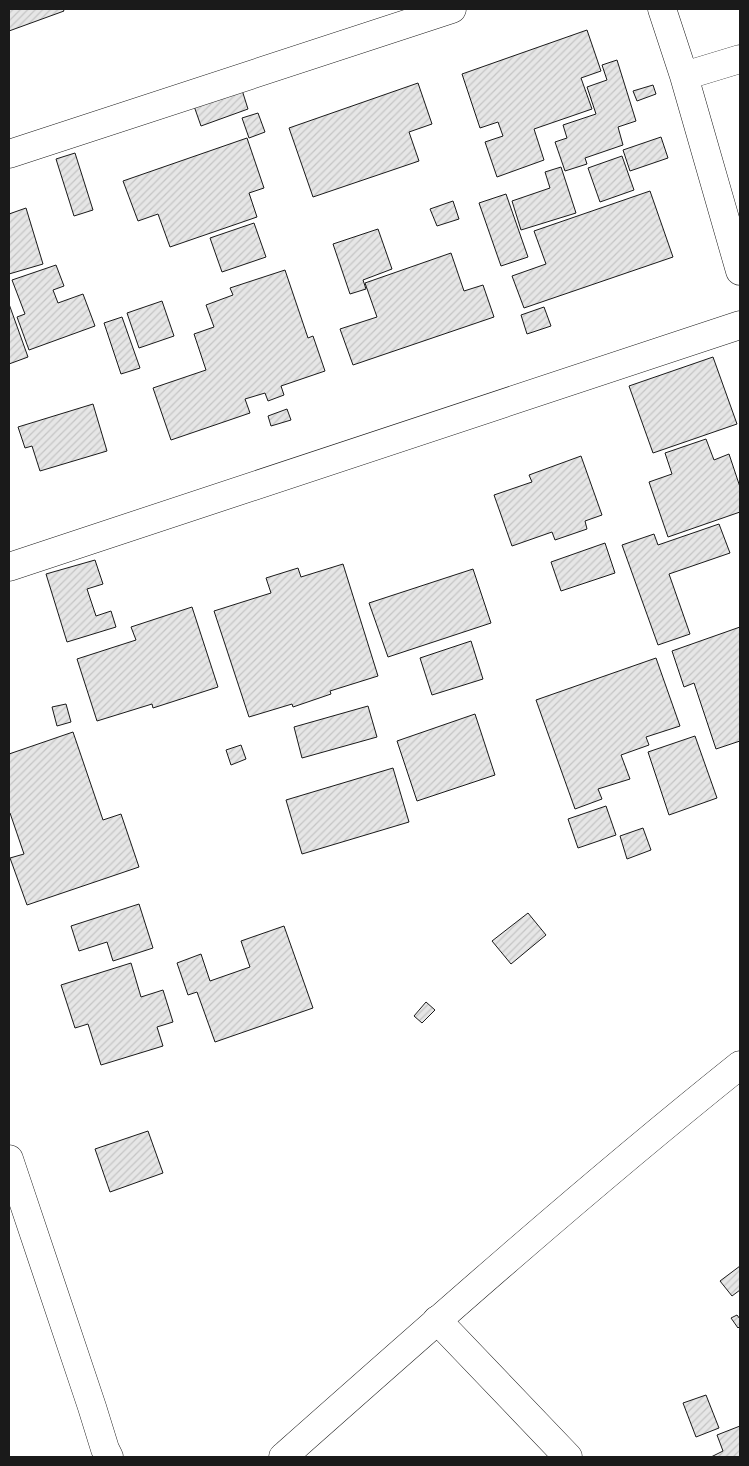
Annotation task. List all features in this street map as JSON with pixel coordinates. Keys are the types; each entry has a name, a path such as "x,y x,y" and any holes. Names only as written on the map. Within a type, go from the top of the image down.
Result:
{"street":[{"path":"9,154 452,9"},
{"path":"662,9 684,76 740,271"},
{"path":"684,76 740,59"},
{"path":"9,567 740,325"},
{"path":"283,1457 437,1320 691,1104 740,1065"},
{"path":"9,1159 92,1407 104,1449 109,1457"},
{"path":"437,1320 568,1457"}],"building":[{"path":"9,9 63,9 64,11 9,31"},
{"path":"587,30 601,71 581,78 592,109 534,129 544,160 497,177 485,142 503,136 498,122 480,128 462,74"},
{"path":"617,60 636,121 618,127 623,145 585,158 587,164 565,171 555,142 567,138 563,125 596,114 587,87 607,80 602,65"},
{"path":"418,83 432,124 409,132 419,161 313,197 289,128"},
{"path":"653,85 656,94 637,101 633,91"},
{"path":"242,90 248,109 201,126 194,106"},
{"path":"258,113 265,132 249,138 242,118"},
{"path":"661,137 668,158 630,171 623,150"},
{"path":"247,138 264,188 249,193 257,217 170,247 158,214 138,221 123,181"},
{"path":"75,153 93,210 74,216 56,159"},
{"path":"622,156 634,190 600,202 588,168"},
{"path":"561,167 576,213 521,230 512,201 550,188 545,172"},
{"path":"650,191 673,257 524,308 512,276 546,264 534,231"},
{"path":"506,194 528,257 501,266 479,203"},
{"path":"453,201 459,219 437,226 430,209"},
{"path":"26,208 43,264 9,274 9,214"},
{"path":"254,223 266,257 222,272 210,238"},
{"path":"378,229 392,269 363,280 366,289 350,294 333,244"},
{"path":"451,253 464,291 483,285 494,317 353,365 340,329 377,317 365,283"},
{"path":"56,265 64,286 53,290 58,303 83,294 95,326 29,350 17,317 25,314 12,280"},
{"path":"285,270 308,338 313,336 325,371 281,386 284,395 268,401 265,393 245,399 250,413 171,440 153,388 206,370 194,334 214,327 206,305 233,295 230,288"},
{"path":"162,301 174,336 139,348 127,313"},
{"path":"9,304 28,357 9,364"},
{"path":"544,307 551,326 527,334 521,315"},
{"path":"122,317 140,368 121,374 104,323"},
{"path":"713,357 737,424 653,453 629,386"},
{"path":"93,404 107,451 40,471 32,446 25,448 18,427"},
{"path":"287,409 291,420 271,426 268,416"},
{"path":"706,439 714,460 729,454 740,487 740,512 668,537 649,482 672,474 665,453"},
{"path":"581,456 602,515 585,521 587,529 555,540 552,532 512,546 494,495 532,482 529,475"},
{"path":"719,524 730,553 669,574 690,634 658,645 622,545 654,534 658,545"},
{"path":"605,543 615,573 561,591 551,562"},
{"path":"95,560 103,584 87,589 96,616 111,611 116,627 67,642 46,574"},
{"path":"343,564 378,676 330,691 331,694 293,707 292,704 249,717 214,611 271,593 266,578 298,568 301,577"},
{"path":"473,569 491,623 388,657 369,603"},
{"path":"192,607 218,687 153,708 152,704 97,721 77,659 136,640 131,627"},
{"path":"740,627 740,741 716,749 694,683 684,687 672,651"},
{"path":"471,641 483,679 432,695 420,658"},
{"path":"656,658 680,726 646,737 649,745 621,755 630,779 598,789 602,799 575,809 536,700"},
{"path":"66,704 71,722 57,726 52,707"},
{"path":"368,706 377,737 302,758 294,727"},
{"path":"475,714 495,775 417,801 397,741"},
{"path":"73,732 103,820 121,814 139,867 27,905 10,858 24,854 9,813 9,754"},
{"path":"695,736 717,798 669,815 648,752"},
{"path":"241,745 246,759 231,765 226,750"},
{"path":"393,768 409,822 302,854 286,800"},
{"path":"606,806 616,835 578,848 568,819"},
{"path":"643,828 651,850 627,859 620,836"},
{"path":"139,904 153,948 113,961 107,942 79,951 71,926"},
{"path":"528,913 546,935 511,964 492,941"},
{"path":"284,926 313,1008 215,1042 197,992 188,995 177,963 201,954 210,981 250,967 241,941"},
{"path":"131,963 141,997 163,990 173,1022 157,1027 163,1046 101,1065 88,1024 75,1028 61,985"},
{"path":"426,1002 435,1010 422,1023 414,1016"},
{"path":"148,1131 163,1173 110,1192 95,1149"},
{"path":"740,1266 740,1290 732,1296 720,1281"},
{"path":"737,1315 740,1319 740,1326 738,1328 731,1318"},
{"path":"706,1395 719,1428 696,1437 683,1403"},
{"path":"740,1426 740,1457 711,1457 723,1451 717,1435"}]}
